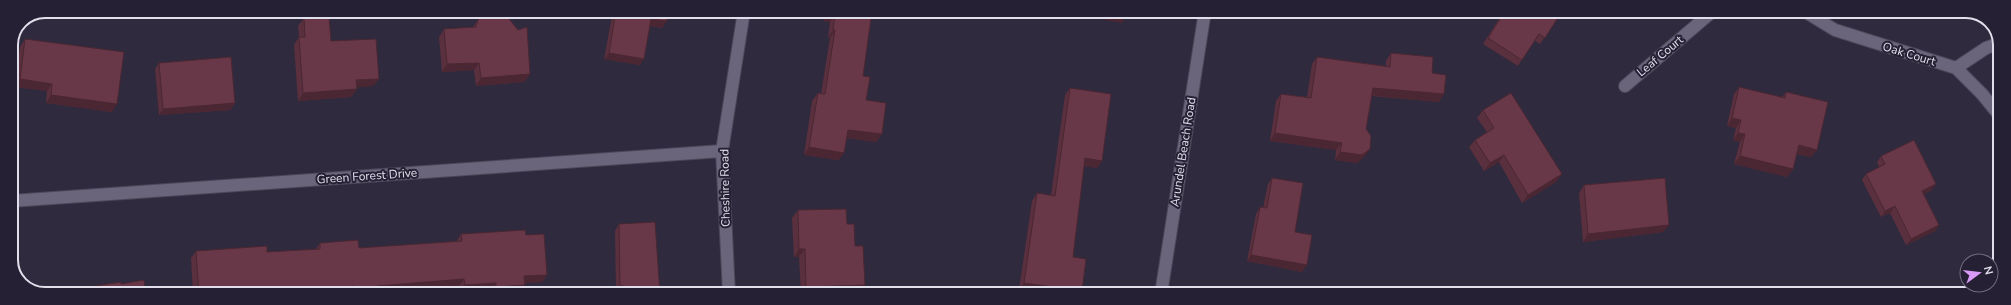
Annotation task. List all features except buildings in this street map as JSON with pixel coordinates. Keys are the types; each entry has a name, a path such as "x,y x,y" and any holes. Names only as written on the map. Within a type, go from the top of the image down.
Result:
{"street":[{"name":"Cheshire Road","path":"729,287 722,151 743,18"},
{"name":"Arundel Beach Road","path":"1162,287 1204,18"},
{"name":"Leaf Court","path":"1625,86 1705,18"},
{"name":"Oak Court","path":"1815,18 1835,30 1956,68 1993,107"},
{"path":"1956,68 1986,48 1993,46"},
{"name":"Green Forest Drive","path":"18,201 722,151"}]}
